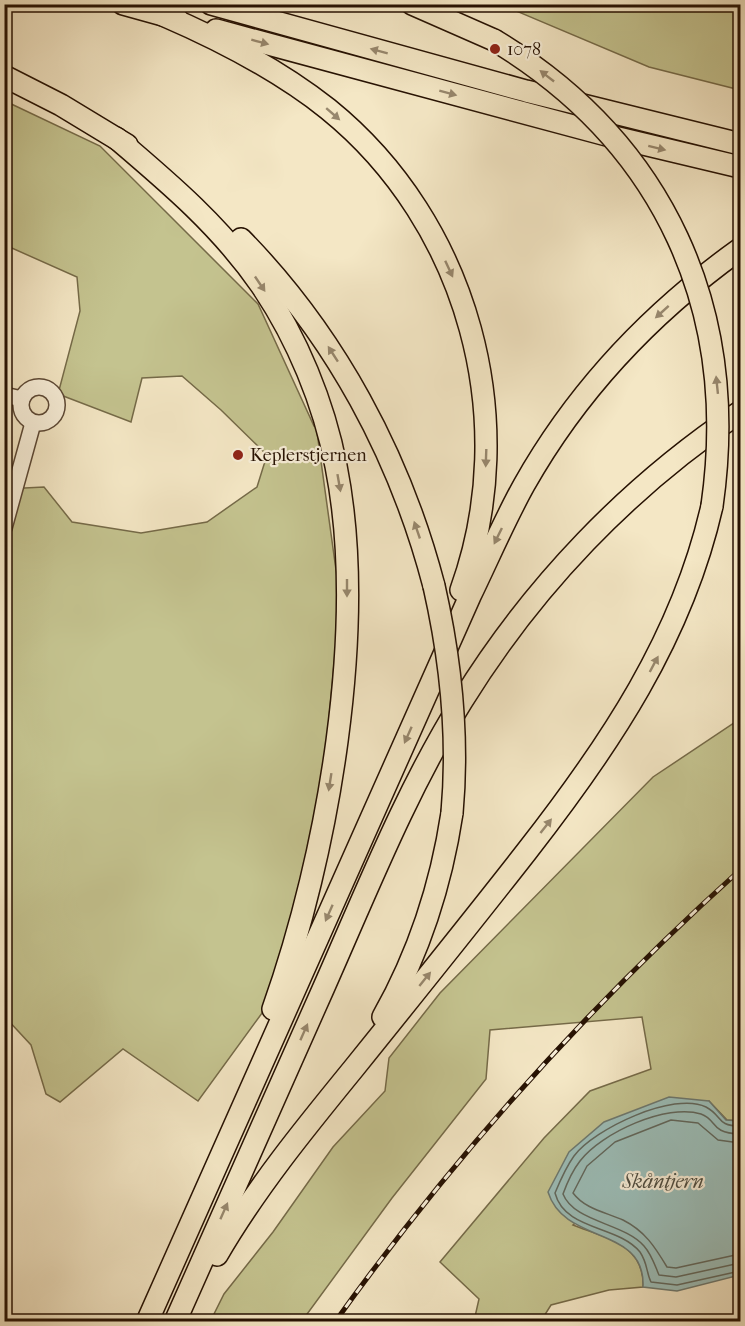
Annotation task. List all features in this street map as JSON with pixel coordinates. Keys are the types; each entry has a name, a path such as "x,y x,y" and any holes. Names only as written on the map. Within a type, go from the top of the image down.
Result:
{"highway":[{"path":"123,4 579,128 741,167"},
{"path":"210,4 526,91 741,144"},
{"path":"176,1322 186,1314 225,1241 272,1171 567,800 625,716 662,650 682,604 702,546 712,506 719,421 715,366 700,298 682,246 654,194 607,132 550,78 494,40 412,4"},
{"path":"163,15 218,40 286,79 346,126 382,163 414,204 455,281 470,324 482,378 486,432 485,484 467,575 439,647 432,681"},
{"path":"4,76 61,105 116,138 172,176 232,230 277,279 321,336 356,393 386,450 415,522 434,586 446,646 454,720 452,813 442,866 426,924 402,981 362,1057"},
{"path":"116,138 187,198 212,224 245,264 278,313 301,359 321,409 336,465 345,529 347,593 344,655 335,749 321,830 300,921 278,996 256,1055 215,1148 214,1171"},
{"path":"147,1322 432,681 507,518 564,423 601,375 646,327 704,276 741,249"},
{"path":"176,1322 385,850 427,763 462,701 521,617 588,538 662,470 741,412"}],"street":[{"path":"41,386 56,396 57,409 54,416 46,422 33,423 24,415 22,399 29,389 41,386"},
{"path":"4,395 22,399"},
{"path":"4,528 33,423"}],"shaded area":[{"path":"502,5 740,5 740,90 649,67"},
{"path":"5,101 100,146 258,304 314,426 316,425 340,599 321,805 273,998 198,1101 123,1049 60,1102 46,1094 31,1045 5,1017 5,489 44,487 72,522 141,533 207,522 257,487 267,455 182,376 142,378 131,422 58,394 80,311 77,277 5,245"},
{"path":"740,719 740,1121 727,1120 709,1101 573,1225 610,1239 630,1252 638,1261 643,1287 609,1290 551,1305 541,1321 474,1321 479,1299 440,1262 544,1138 590,1091 651,1069 642,1017 490,1030 486,1079 392,1198 302,1321 210,1322 224,1294 273,1232 333,1147 385,1091 389,1058 440,993 653,777"}],"water":[{"name":"Skåntjern","path":"669,1097 709,1101 726,1120 740,1121 740,1275 677,1291 643,1287 640,1267 632,1254 619,1244 570,1221 557,1209 548,1192 569,1152 604,1122"}],"railway":[{"path":"335,1322 427,1201 526,1085 630,974 740,870"}],"place":[{"name":"1078","path":"495,49"},
{"name":"Keplerstjernen","path":"238,455"}]}
